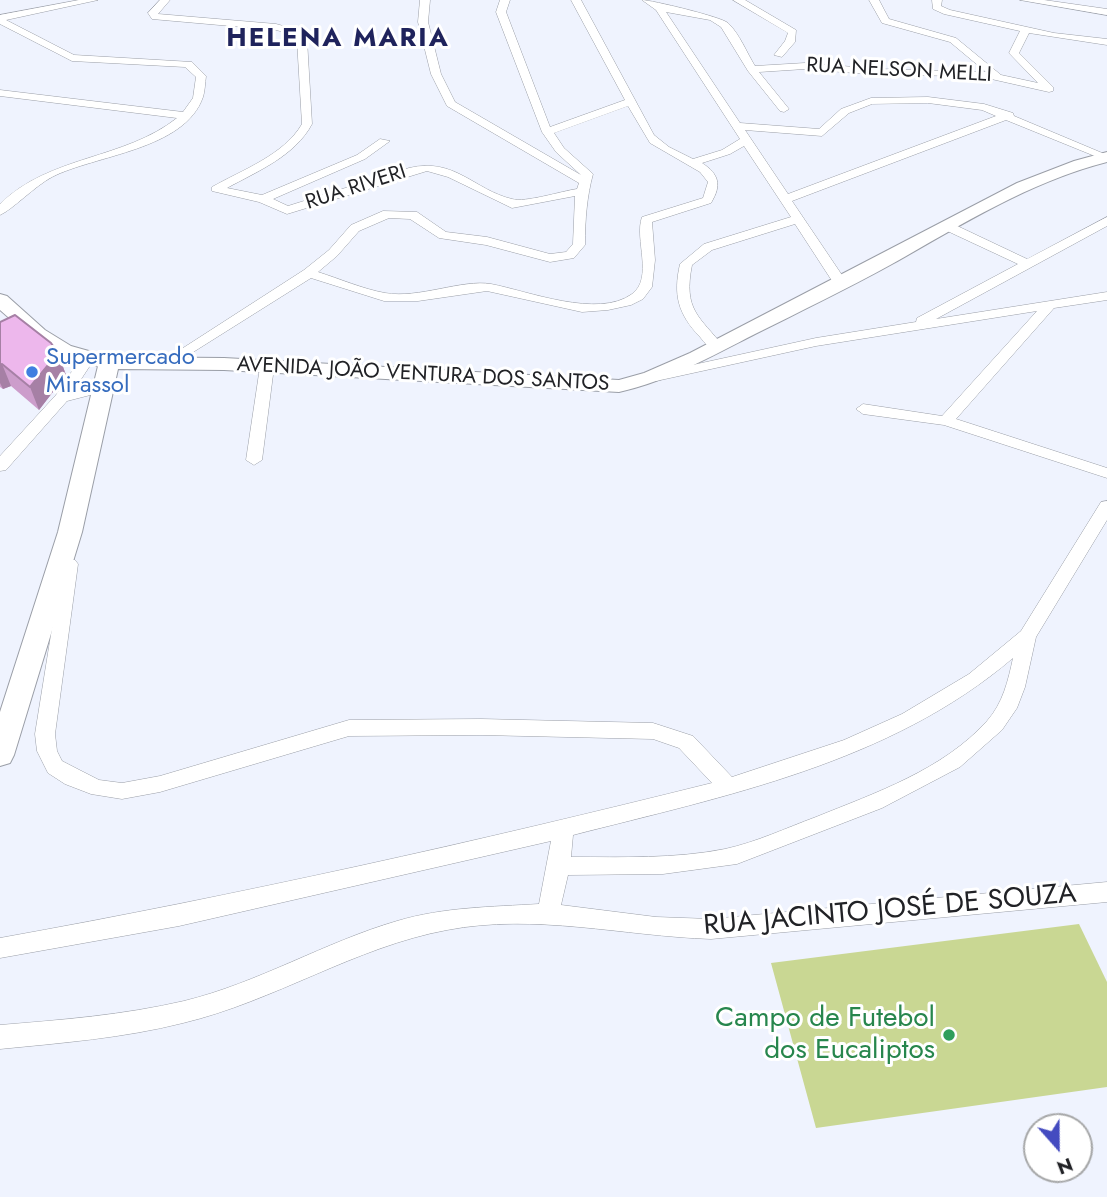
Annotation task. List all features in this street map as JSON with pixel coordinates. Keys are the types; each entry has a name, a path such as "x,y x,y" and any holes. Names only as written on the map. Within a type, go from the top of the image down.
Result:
{"main road":[{"name":"AVENIDA JOÃO VENTURA DOS SANTOS","path":"0,300 38,334 64,350 98,360 439,374 600,387 649,379 841,284 947,226 1054,175 1106,157"},
{"path":"1,747 70,532 101,388 98,360"}],"street":[{"path":"0,19 93,0"},
{"path":"165,0 153,13 155,17 276,27 295,32 302,40 307,124 304,132 277,153 216,189 263,199 350,162 384,141"},
{"path":"425,0 423,22 426,35 436,75 451,104 585,187"},
{"path":"172,362 309,273 333,253 355,228 376,217 400,213 413,215 443,235 487,241 550,258 565,257 576,251 579,245 578,216 585,187 585,171 560,150 547,132 501,12 505,0"},
{"path":"309,273 384,297 418,297 487,287 582,309 617,305 641,293 648,284 650,256 646,220 698,204 710,196 712,178 703,167 657,145 629,102 576,0"},
{"path":"647,0 659,8 719,20 735,39 752,69 784,109"},
{"path":"738,0 770,17 794,35 779,55"},
{"path":"767,0 770,17"},
{"path":"874,0 885,21 953,40 997,76"},
{"path":"937,0 936,7 943,11 1026,29 1107,42"},
{"path":"1025,0 1107,12"},
{"path":"659,8 841,284"},
{"path":"0,19 72,58 188,64 198,71 202,90 195,109 151,140 38,180 13,197 0,211"},
{"name":"RUA NELSON MELLI","path":"752,69 805,66 997,76 1049,89 1014,53 1026,29"},
{"path":"0,93 187,116"},
{"path":"738,126 822,133 845,111 857,105 893,98 965,103 1009,115 1106,157"},
{"path":"547,132 629,102"},
{"path":"785,199 1009,115"},
{"path":"693,162 726,152 747,140"},
{"name":"RUA RIVERI","path":"263,199 287,210 421,168 452,174 512,204 585,187"},
{"path":"718,347 682,304 680,294 686,264 708,247 797,219"},
{"path":"912,326 1107,220"},
{"path":"947,226 1026,262"},
{"path":"649,379 750,354 1107,296"},
{"path":"946,421 1048,307"},
{"path":"0,466 98,360"},
{"path":"254,460 267,367"},
{"path":"62,398 101,388"},
{"path":"863,408 946,421 1107,473"},
{"path":"559,866 683,863 726,858 769,845 933,774 967,750 994,724 1009,703 1027,636 1107,506"},
{"path":"70,532 70,557 45,734 47,751 55,767 72,778 98,788 122,791 160,784 349,728 481,726 621,729 672,735 686,741 702,755 728,787"},
{"path":"0,948 130,926 563,829 728,787 851,746 909,719 976,679 1027,636"},
{"path":"548,913 559,866 563,829"},
{"name":"RUA JACINTO JOSÉ DE SOUZA","path":"0,1037 66,1031 184,1012 259,987 397,931 450,919 548,913 656,927 722,929 1107,892"}],"green space":[{"name":"Campo de Futebol dos Eucaliptos","path":"1079,924 1107,982 1107,1087 816,1128 771,963"}],"building":[{"path":"15,315 51,343 58,353 30,387 0,365 0,322"}],"place":[{"name":"Supermercado Mirassol","path":"32,372"},
{"name":"Campo de Futebol dos Eucaliptos","path":"949,1035"}],"district":[{"name":"HELENA MARIA","path":"338,40"}]}
